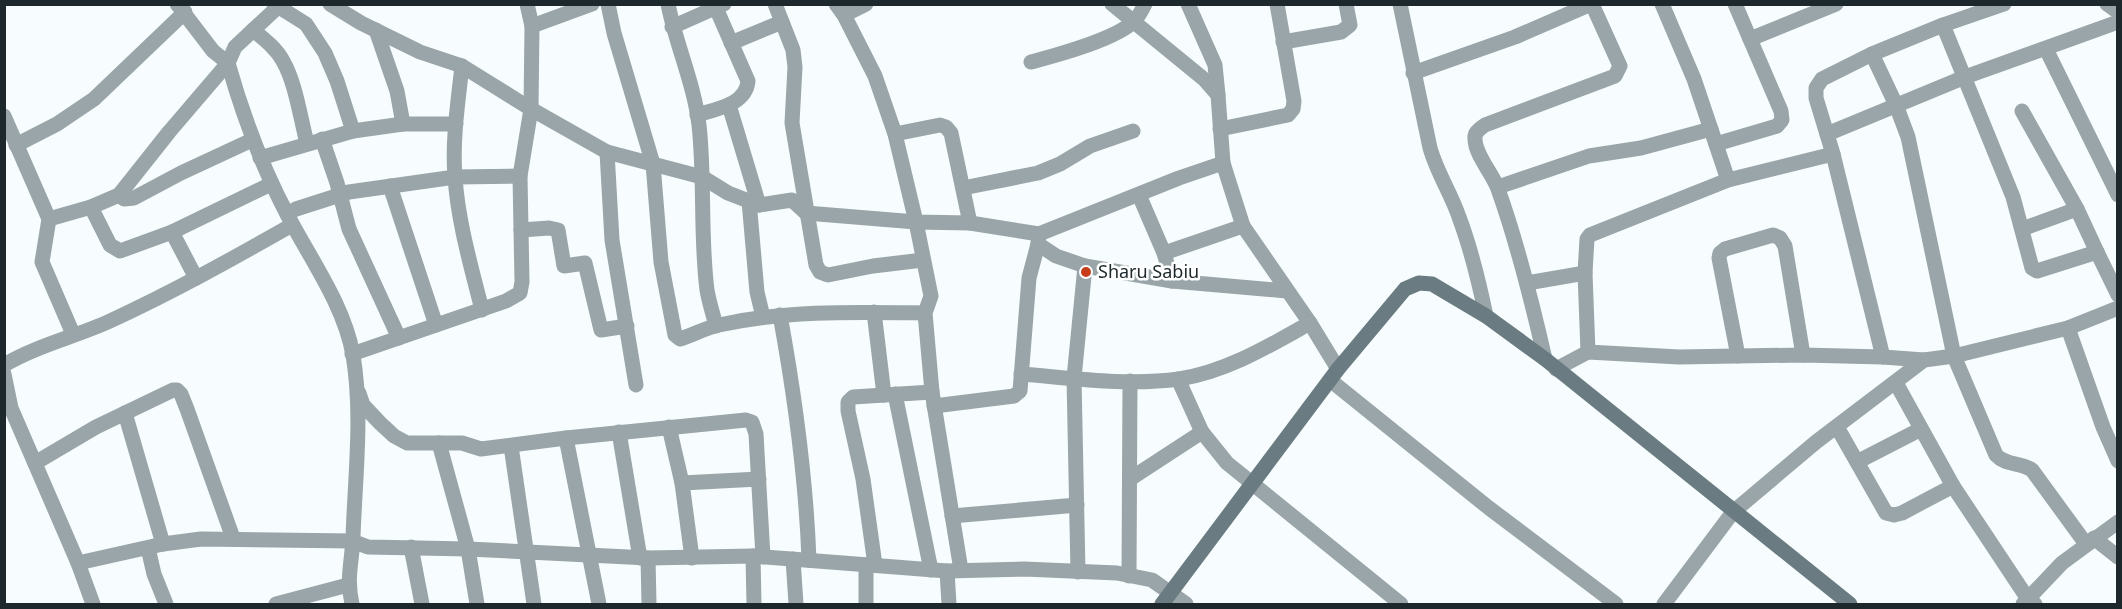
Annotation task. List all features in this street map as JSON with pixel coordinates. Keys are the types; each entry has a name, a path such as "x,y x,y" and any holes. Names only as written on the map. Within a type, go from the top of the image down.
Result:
{"street":[{"path":"330,4 420,52 462,66 607,152 702,177 728,193 754,203 792,201 807,213 916,222 970,223 1038,239 1056,256 1085,267 1172,281 1287,291"},
{"path":"352,354 482,310 520,293 522,282 520,176 531,109 532,26 527,4"},
{"path":"532,26 592,4"},
{"path":"608,4 614,33 653,164 661,262 675,335 680,339 716,326 780,315 837,311 925,313"},
{"path":"668,4 672,27 695,98 702,177 707,293 716,326"},
{"path":"775,4 793,50 795,67 792,123 816,265 820,272 828,275 873,266 923,260"},
{"path":"866,4 840,10 875,76 896,134 931,296 925,313 933,399 952,516 954,571 950,604"},
{"path":"1112,4 1205,80 1218,95"},
{"path":"1031,63 1091,44 1134,22 1145,4"},
{"path":"1188,4 1215,65 1223,164 1244,226 1310,323 1334,374 1489,508 1616,604"},
{"path":"1220,129 1288,115 1293,110 1294,101 1277,4"},
{"path":"1283,42 1341,32 1350,25 1346,4"},
{"path":"1400,4 1413,73 1435,166 1458,215 1477,272 1486,316"},
{"path":"1413,73 1515,37 1592,4 1620,66 1615,76 1485,125 1477,130 1474,138 1477,149 1498,187 1550,364"},
{"path":"1662,4 1694,79 1728,180"},
{"path":"1716,144 1777,126 1782,120 1781,111 1735,4"},
{"path":"1750,39 1836,4"},
{"path":"1883,357 1833,154 1816,98 1816,88 1822,79 1872,54 1943,25 2004,4"},
{"path":"2107,4 2118,12"},
{"path":"49,219 91,207 119,195 126,189 228,63 235,47 277,5 306,24 325,53 337,81 353,131"},
{"path":"672,27 720,6 731,43 748,81 747,90 741,98 729,105 697,115"},
{"path":"16,145 57,124 94,99 181,8 213,51 228,63 252,140 271,184 332,296 352,354 358,432 348,585 352,604"},
{"path":"731,43 782,22"},
{"path":"1827,134 1965,77 2118,22"},
{"path":"1943,25 2013,197 2032,268 2037,271 2097,252"},
{"path":"253,30 283,60 291,78 307,143"},
{"path":"376,30 397,91 403,124"},
{"path":"2046,49 2118,195"},
{"path":"1872,54 1908,137 1954,356 1996,455 2004,461 2026,466 2032,470 2090,541 2118,557"},
{"path":"462,66 456,124 455,177 461,224 482,310"},
{"path":"729,105 754,203 757,292 763,317"},
{"path":"2022,111 2077,209 2118,295"},
{"path":"260,158 353,131 403,124 456,124"},
{"path":"6,125 49,219 42,262 73,334"},
{"path":"896,134 940,125 951,133 970,223"},
{"path":"1498,187 1589,156 1641,148 1711,129"},
{"path":"963,189 1038,173 1060,164 1090,146 1132,131"},
{"path":"322,139 349,229 399,338"},
{"path":"119,195 124,199 134,198 252,140"},
{"path":"607,152 612,240 636,385"},
{"path":"1588,352 1585,273 1587,239 1590,235 1728,180 1833,154"},
{"path":"1038,239 1179,178 1223,164"},
{"path":"4,365 73,334 88,331 231,261 290,219 339,193 455,177 520,176"},
{"path":"91,207 110,245 120,251 172,232 271,184"},
{"path":"390,186 436,326"},
{"path":"1139,195 1164,254 1172,281"},
{"path":"2022,229 2077,209"},
{"path":"1164,254 1244,226"},
{"path":"521,230 549,228 558,230 564,266 585,263 602,330 627,326"},
{"path":"172,232 196,278"},
{"path":"1738,356 1719,258 1720,253 1725,249 1773,235 1780,238 1785,246 1803,355"},
{"path":"866,604 870,565 863,479 848,402 853,397 889,395 933,399 1014,396 1020,391 1029,278 1038,239"},
{"path":"1078,572 1074,378 1085,267"},
{"path":"1527,283 1585,273"},
{"path":"1166,599 1334,374 1406,289 1419,283 1432,284 1486,316 1550,364 1848,604"},
{"path":"1550,364 1588,352 1679,357 1803,355 1924,360 1954,356 2068,328 2118,308"},
{"path":"874,312 889,395 931,570"},
{"path":"780,315 796,402 807,507 796,604"},
{"path":"1021,374 1130,381 1178,379 1214,370 1260,351 1310,323"},
{"path":"2068,328 2103,427 2118,461"},
{"path":"1664,604 1733,512 1772,478 1924,360"},
{"path":"4,374 11,408 78,563 93,604"},
{"path":"1178,379 1202,432 1227,463 1401,604"},
{"path":"1129,576 1130,381"},
{"path":"1896,383 1953,486 2029,603 2062,563 2118,522"},
{"path":"356,384 363,405 394,436 407,443 462,443 481,449 669,427 747,420 752,422 756,434 759,479 758,557 754,604"},
{"path":"35,463 88,432 177,390 181,394 233,538"},
{"path":"125,413 163,544"},
{"path":"669,427 682,483 692,558"},
{"path":"1837,427 1886,513 1894,515 1902,513 1953,486"},
{"path":"1857,462 1921,429"},
{"path":"619,432 644,558 649,604"},
{"path":"1130,479 1202,432"},
{"path":"566,438 599,604"},
{"path":"439,443 468,549 477,604"},
{"path":"511,446 534,604"},
{"path":"682,483 759,479"},
{"path":"952,516 1077,505"},
{"path":"78,563 201,538 352,541 368,547 468,549 644,558 758,557 931,570 1024,569 1078,572 1152,580 1166,599 1186,604"},
{"path":"411,547 422,604"},
{"path":"148,548 154,574 166,604"},
{"path":"282,604 348,585"}],"place":[{"name":"Sharu Sabiu","path":"1086,272"}]}
